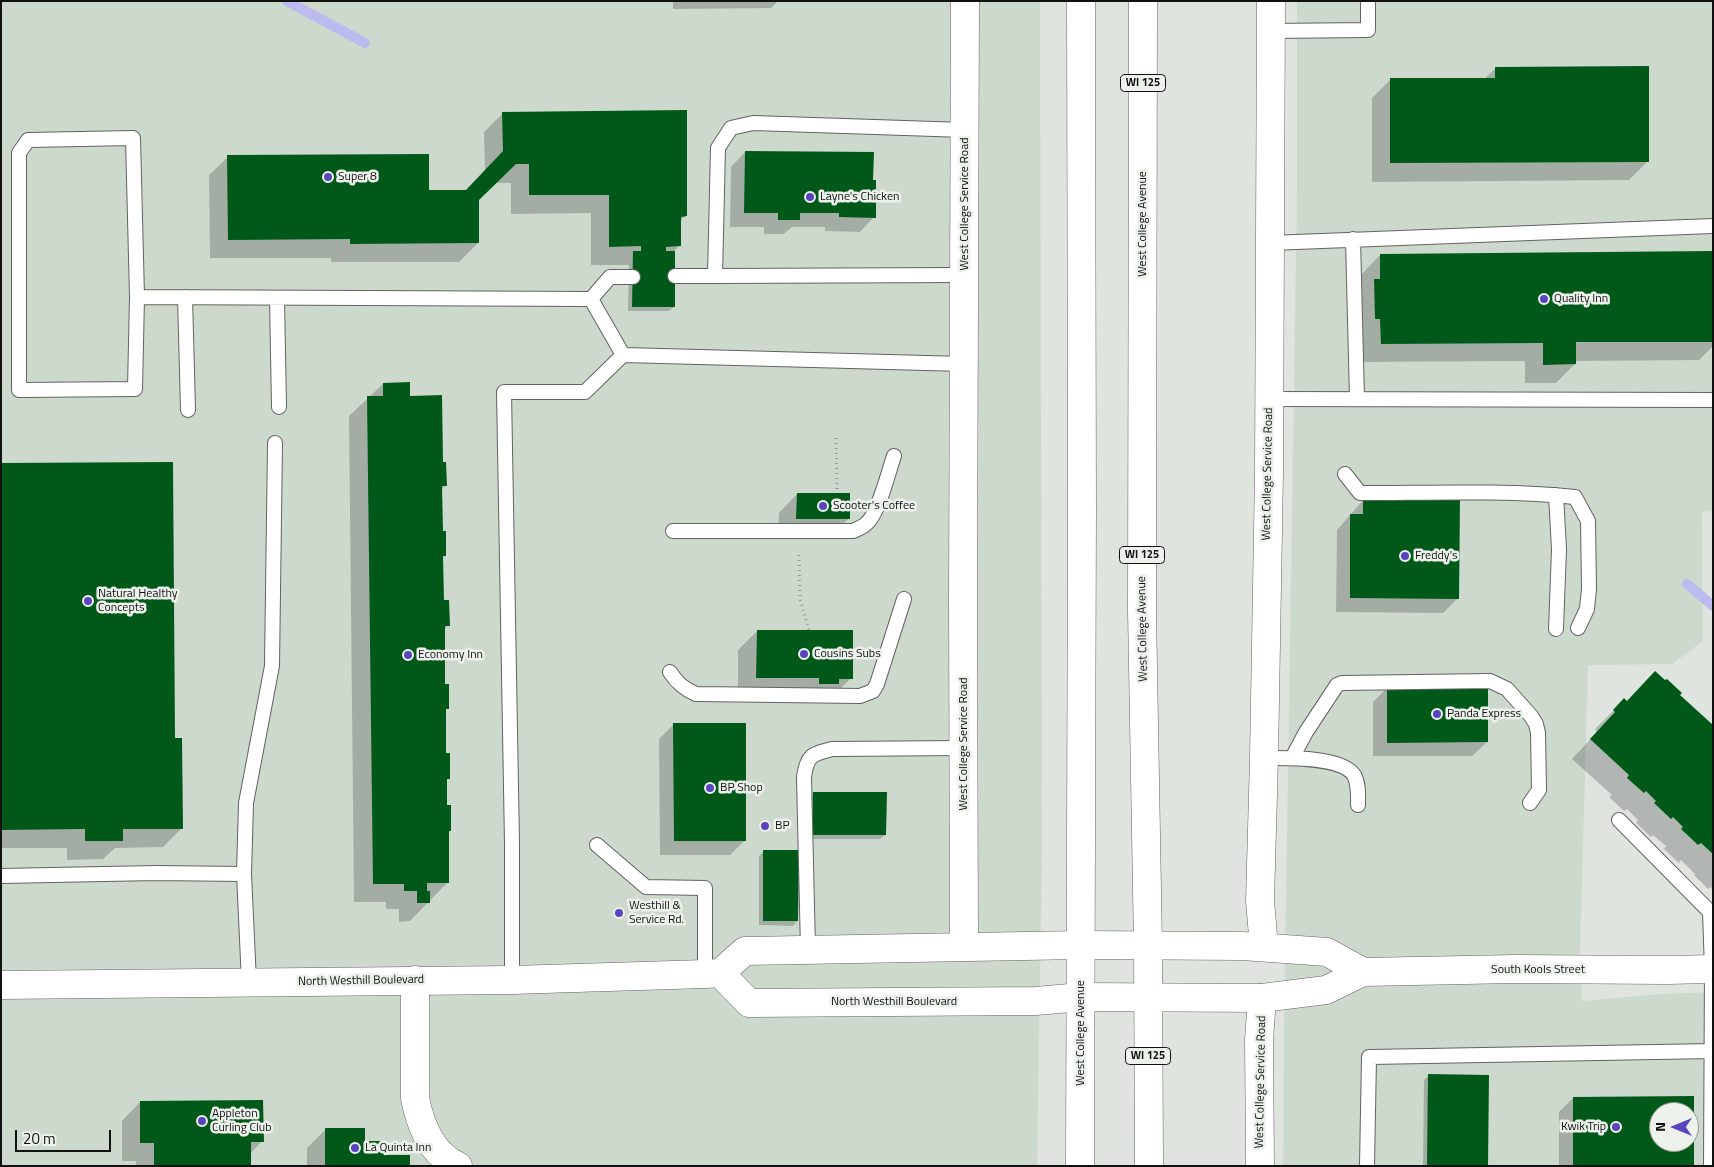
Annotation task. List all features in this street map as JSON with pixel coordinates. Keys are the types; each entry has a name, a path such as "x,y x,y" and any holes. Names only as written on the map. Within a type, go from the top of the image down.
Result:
{"street":[{"name":"West College Service Road","path":"964,946 965,1"},
{"name":"West College Avenue","path":"1080,1166 1081,1"},
{"name":"West College Avenue","path":"1143,1 1142,611 1148,945 1149,1166"},
{"name":"West College Service Road","path":"1264,947 1260,901 1269,399 1271,1"},
{"path":"713,973 745,951 1081,945 1264,947 1327,952 1363,972"},
{"name":"South Kools Street","path":"1148,997 1262,998 1326,990 1363,972 1515,969 1712,969"},
{"name":"North Westhill Boulevard","path":"1,985 512,980 713,973 749,1003 1036,1001 1081,997 1148,997"},
{"path":"415,980 415,1098 417,1110 422,1125 435,1150 450,1163 458,1166"},
{"name":"West College Service Road","path":"1260,1166 1259,1040 1262,998"}],"lane":[{"path":"1271,32 1368,30 1368,1"},
{"path":"715,276 718,148 732,128 754,123 965,130"},
{"path":"133,138 137,297 134,388 19,390 19,154 28,140 133,138"},
{"path":"1270,243 1713,226"},
{"path":"1353,239 1357,399"},
{"path":"675,276 964,275"},
{"path":"137,297 591,298 610,277 633,277"},
{"path":"185,297 188,410"},
{"path":"277,298 278,407"},
{"path":"591,298 623,355"},
{"path":"512,980 512,843 504,392 585,392 623,355 964,364"},
{"path":"1269,399 1713,400"},
{"path":"249,982 244,874 246,803 272,666 275,443"},
{"path":"673,531 853,530 867,524 871,519 877,507 894,456"},
{"path":"1344,474 1360,493 1556,495 1575,497 1588,521 1589,589 1587,609 1578,628"},
{"path":"1556,495 1559,549 1556,629"},
{"path":"670,672 686,690 696,694 860,696 873,691 877,684 904,599"},
{"path":"1292,758 1331,691 1342,682 1490,681 1507,689 1536,724 1540,790 1530,803"},
{"path":"808,950 804,777 806,764 813,754 832,749 964,748"},
{"path":"1264,758 1292,758 1336,763 1348,769 1354,775 1358,786 1358,805"},
{"path":"1619,820 1710,912 1712,969 1711,1166"},
{"path":"597,845 646,887 705,888 713,973"},
{"path":"1,876 156,873 244,874"},
{"path":"1367,1166 1369,1056 1712,1051"}],"path":[{"path":"836,438 837,489"},
{"path":"799,552 800,599 809,630"}],"shaded area":[{"path":"1,1 1040,1 1042,849 1037,1166 1,1166"},
{"path":"1297,1 1713,1 1713,511 1702,512 1703,641 1672,664 1588,665 1580,953 1582,1001 1659,994 1713,992 1713,1166 1283,1166 1297,190"}],"building":[{"path":"1649,66 1649,162 1390,163 1390,78 1495,78 1495,67"},
{"name":"Super 8","path":"687,110 687,216 681,217 681,246 666,247 666,251 675,251 675,307 632,307 633,251 641,251 641,246 609,247 609,195 529,195 529,164 516,164 479,200 479,243 350,244 350,239 228,240 227,155 429,154 429,190 466,190 503,151 502,112"},
{"name":"Layne's Chicken","path":"745,151 874,152 873,180 876,180 876,218 839,217 839,213 800,213 800,220 778,220 778,213 744,213"},
{"name":"Quality Inn","path":"1713,251 1713,342 1576,342 1576,364 1543,365 1543,343 1381,344 1380,319 1375,319 1374,279 1380,279 1380,254"},
{"name":"Economy Inn","path":"410,382 410,396 442,395 443,462 446,462 447,486 442,486 443,531 446,531 446,556 443,556 444,600 449,600 450,626 445,626 445,684 449,684 449,709 446,709 446,753 450,753 447,805 451,805 449,883 427,883 427,891 430,891 430,903 417,903 417,891 404,891 404,884 373,884 367,396 383,396 383,383"},
{"name":"Natural Healthy Concepts","path":"173,462 175,738 182,738 183,829 123,829 123,841 85,841 85,829 1,830 1,463"},
{"path":"797,493 850,493 850,519 796,519"},
{"name":"Freddy's","path":"1363,498 1460,499 1459,599 1350,598 1350,514 1363,514"},
{"name":"Cousins Subs","path":"757,630 853,630 853,679 839,679 839,684 819,684 819,678 756,678"},
{"path":"1655,671 1665,680 1667,679 1682,693 1680,695 1713,725 1713,854 1701,843 1698,845 1681,829 1683,827 1673,817 1671,819 1654,803 1656,801 1646,791 1644,793 1627,778 1629,775 1590,739 1615,712 1613,710 1624,698 1627,701"},
{"name":"Panda Express","path":"1488,686 1488,742 1387,743 1387,687"},
{"name":"BP Shop","path":"673,723 746,723 746,841 674,841"},
{"path":"813,792 887,792 886,835 813,835"},
{"path":"763,850 799,850 798,921 763,921"},
{"path":"1428,1074 1489,1075 1488,1166 1427,1166"},
{"name":"Kwik Trip","path":"1694,1096 1694,1102 1649,1102 1649,1152 1694,1152 1694,1166 1573,1166 1573,1097"},
{"name":"Appleton Curling Club","path":"263,1100 264,1142 251,1142 251,1166 154,1166 154,1143 140,1143 140,1101"},
{"name":"La Quinta Inn","path":"325,1128 365,1128 365,1141 386,1141 386,1155 410,1155 410,1166 325,1166"}],"waterway":[{"path":"287,1 365,43"},
{"path":"1687,584 1713,606"}],"place":[{"name":"Super 8","path":"328,177"},
{"name":"Layne's Chicken","path":"810,197"},
{"name":"Quality Inn","path":"1544,299"},
{"name":"Scooter's Coffee","path":"823,506"},
{"name":"Freddy's","path":"1405,556"},
{"name":"Natural Healthy Concepts","path":"88,601"},
{"name":"Cousins Subs","path":"804,654"},
{"name":"Economy Inn","path":"408,655"},
{"name":"Panda Express","path":"1437,714"},
{"name":"BP Shop","path":"710,788"},
{"name":"BP","path":"765,826"},
{"name":"Westhill & Service Rd.","path":"619,913"},
{"name":"Appleton Curling Club","path":"202,1121"},
{"name":"Kwik Trip","path":"1616,1127"},
{"name":"La Quinta Inn","path":"355,1148"}]}
